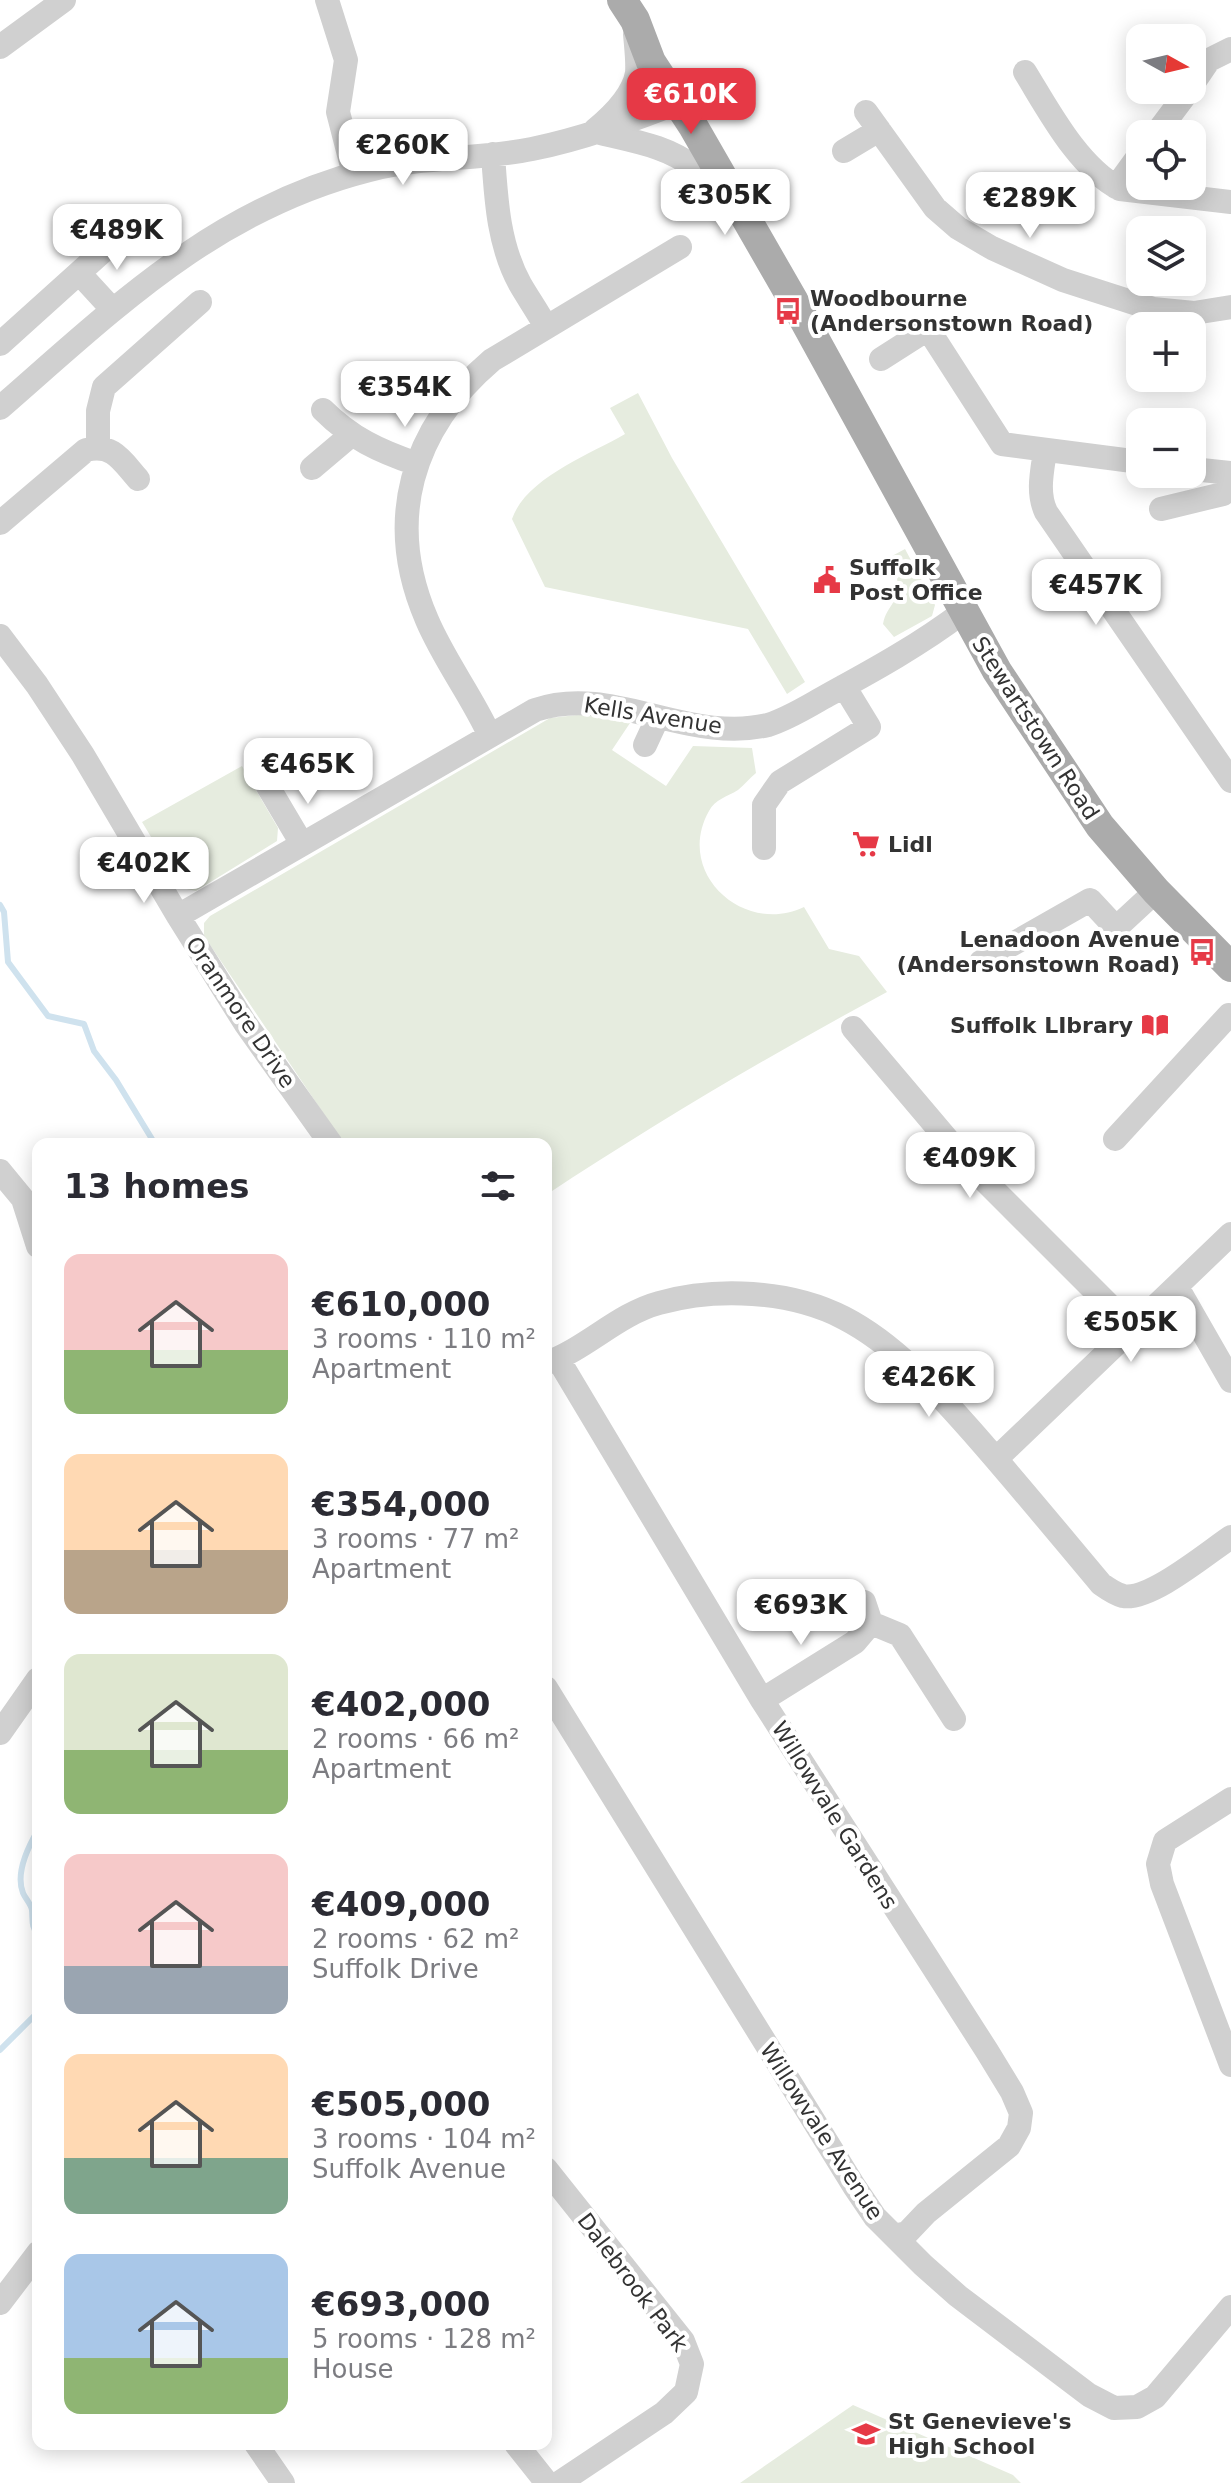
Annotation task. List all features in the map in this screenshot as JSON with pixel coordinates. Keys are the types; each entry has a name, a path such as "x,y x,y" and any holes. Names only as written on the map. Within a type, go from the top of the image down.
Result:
{"main road":[{"name":"Stewartstown Road","path":"627,6 651,62 693,126 796,305 997,671 1100,826 1156,891 1231,967"}],"street":[{"path":"0,47 64,0"},
{"path":"327,0 346,60 338,112 354,174"},
{"path":"593,132 612,115 634,83 637,73 627,6"},
{"path":"1206,64 1231,49"},
{"path":"1025,72 1062,131 1097,173 1116,187 1231,202"},
{"path":"0,408 113,310 206,239 256,211 306,189 354,174 422,160 532,149 677,103"},
{"path":"844,151 872,121 935,208 958,228 992,248 1063,280 1153,309 1194,313 1231,307"},
{"path":"593,132 652,144 668,151 697,169 745,218"},
{"path":"493,154 499,222 508,256 519,282 546,327"},
{"path":"1116,187 1126,173"},
{"path":"0,344 122,234"},
{"path":"489,734 428,624 412,578 408,522 417,464 435,425 466,382 492,360 680,247"},
{"path":"79,273 113,310"},
{"path":"98,447 98,411 104,387 200,302"},
{"path":"881,359 928,329 1002,444 1126,460"},
{"path":"323,410 351,435 369,446 417,464"},
{"path":"312,468 351,435"},
{"path":"0,523 86,450 98,447 116,454 138,479"},
{"path":"1045,451 1040,485 1041,501 1046,512 1231,781"},
{"path":"1206,475 1227,484"},
{"path":"1180,488 1172,506 1227,484"},
{"name":"Kells Avenue","path":"178,916 535,710 562,703 612,705 715,728 741,729 765,725 788,718 963,612"},
{"name":"Oranmore Drive","path":"0,636 83,755 245,1023 327,1138"},
{"path":"764,848 764,805 780,782 869,727 844,686"},
{"path":"645,745 658,717"},
{"path":"283,760 260,773 302,844"},
{"path":"981,962 1090,900 1116,928 1156,891"},
{"path":"1115,1139 1229,1015"},
{"path":"853,1028 969,1165 1133,1329"},
{"path":"0,1171 23,1199 32,1227"},
{"path":"996,1459 1231,1234"},
{"path":"1177,1287 1231,1381"},
{"path":"552,1361 635,1313 662,1302 723,1295 794,1300 830,1312 874,1337 928,1382 1101,1584 1124,1597 1148,1592 1231,1537"},
{"name":"Willowvale Gardens","path":"552,1361 762,1700 987,2051 1021,2113 1019,2128 1009,2146 926,2213 907,2233 895,2236"},
{"path":"762,1700 855,1642 867,1613 900,1635 954,1719"},
{"path":"0,1733 32,1688"},
{"name":"Willowvale Avenue","path":"552,1698 875,2217 958,2296 1089,2395 1114,2408 1137,2407 1155,2397 1231,2307"},
{"path":"1231,1799 1165,1841 1158,1864 1162,1884 1231,2065"},
{"name":"Dalebrook Park","path":"552,2177 683,2341 692,2364 686,2392 664,2413 559,2483"},
{"path":"0,2303 32,2261"},
{"path":"260,2450 283,2483"},
{"path":"521,2450 547,2483"}],"shaded area":[{"path":"638,393 672,458 805,682 787,694 748,629 545,587 512,519 519,504 530,491 560,469 625,434 610,408"},
{"path":"905,549 935,605 932,616 894,637 883,624 897,590 892,556"},
{"path":"586,714 632,720 612,750 666,786 693,746 752,748 756,773 738,790 712,807 701,834 701,856 708,876 721,893 738,906 759,913 781,914 804,907 829,949 859,956 887,992 714,1090 552,1191 552,1138 340,1138 204,936 204,923 210,916 550,718"},
{"path":"242,766 278,828 277,841 196,891 182,888 142,822"},
{"name":"St Genevieve's High School","path":"853,2405 1013,2475 1021,2483 740,2483"}],"waterway":[{"path":"0,905 4,912 8,962 48,1016 84,1024 94,1051 116,1080 151,1138"},
{"path":"32,1842 21,1877 32,1917"},
{"path":"0,2050 32,2018"}],"place":[{"name":"Woodbourne (Andersonstown Road)","path":"788,311"},
{"name":"Suffolk Post Office","path":"827,580"},
{"name":"Lidl","path":"866,844"},
{"name":"Lenadoon Avenue (Andersonstown Road)","path":"1202,952"},
{"name":"Suffolk LIbrary","path":"1155,1025"},
{"name":"St Genevieve's High School","path":"866,2434"}]}
